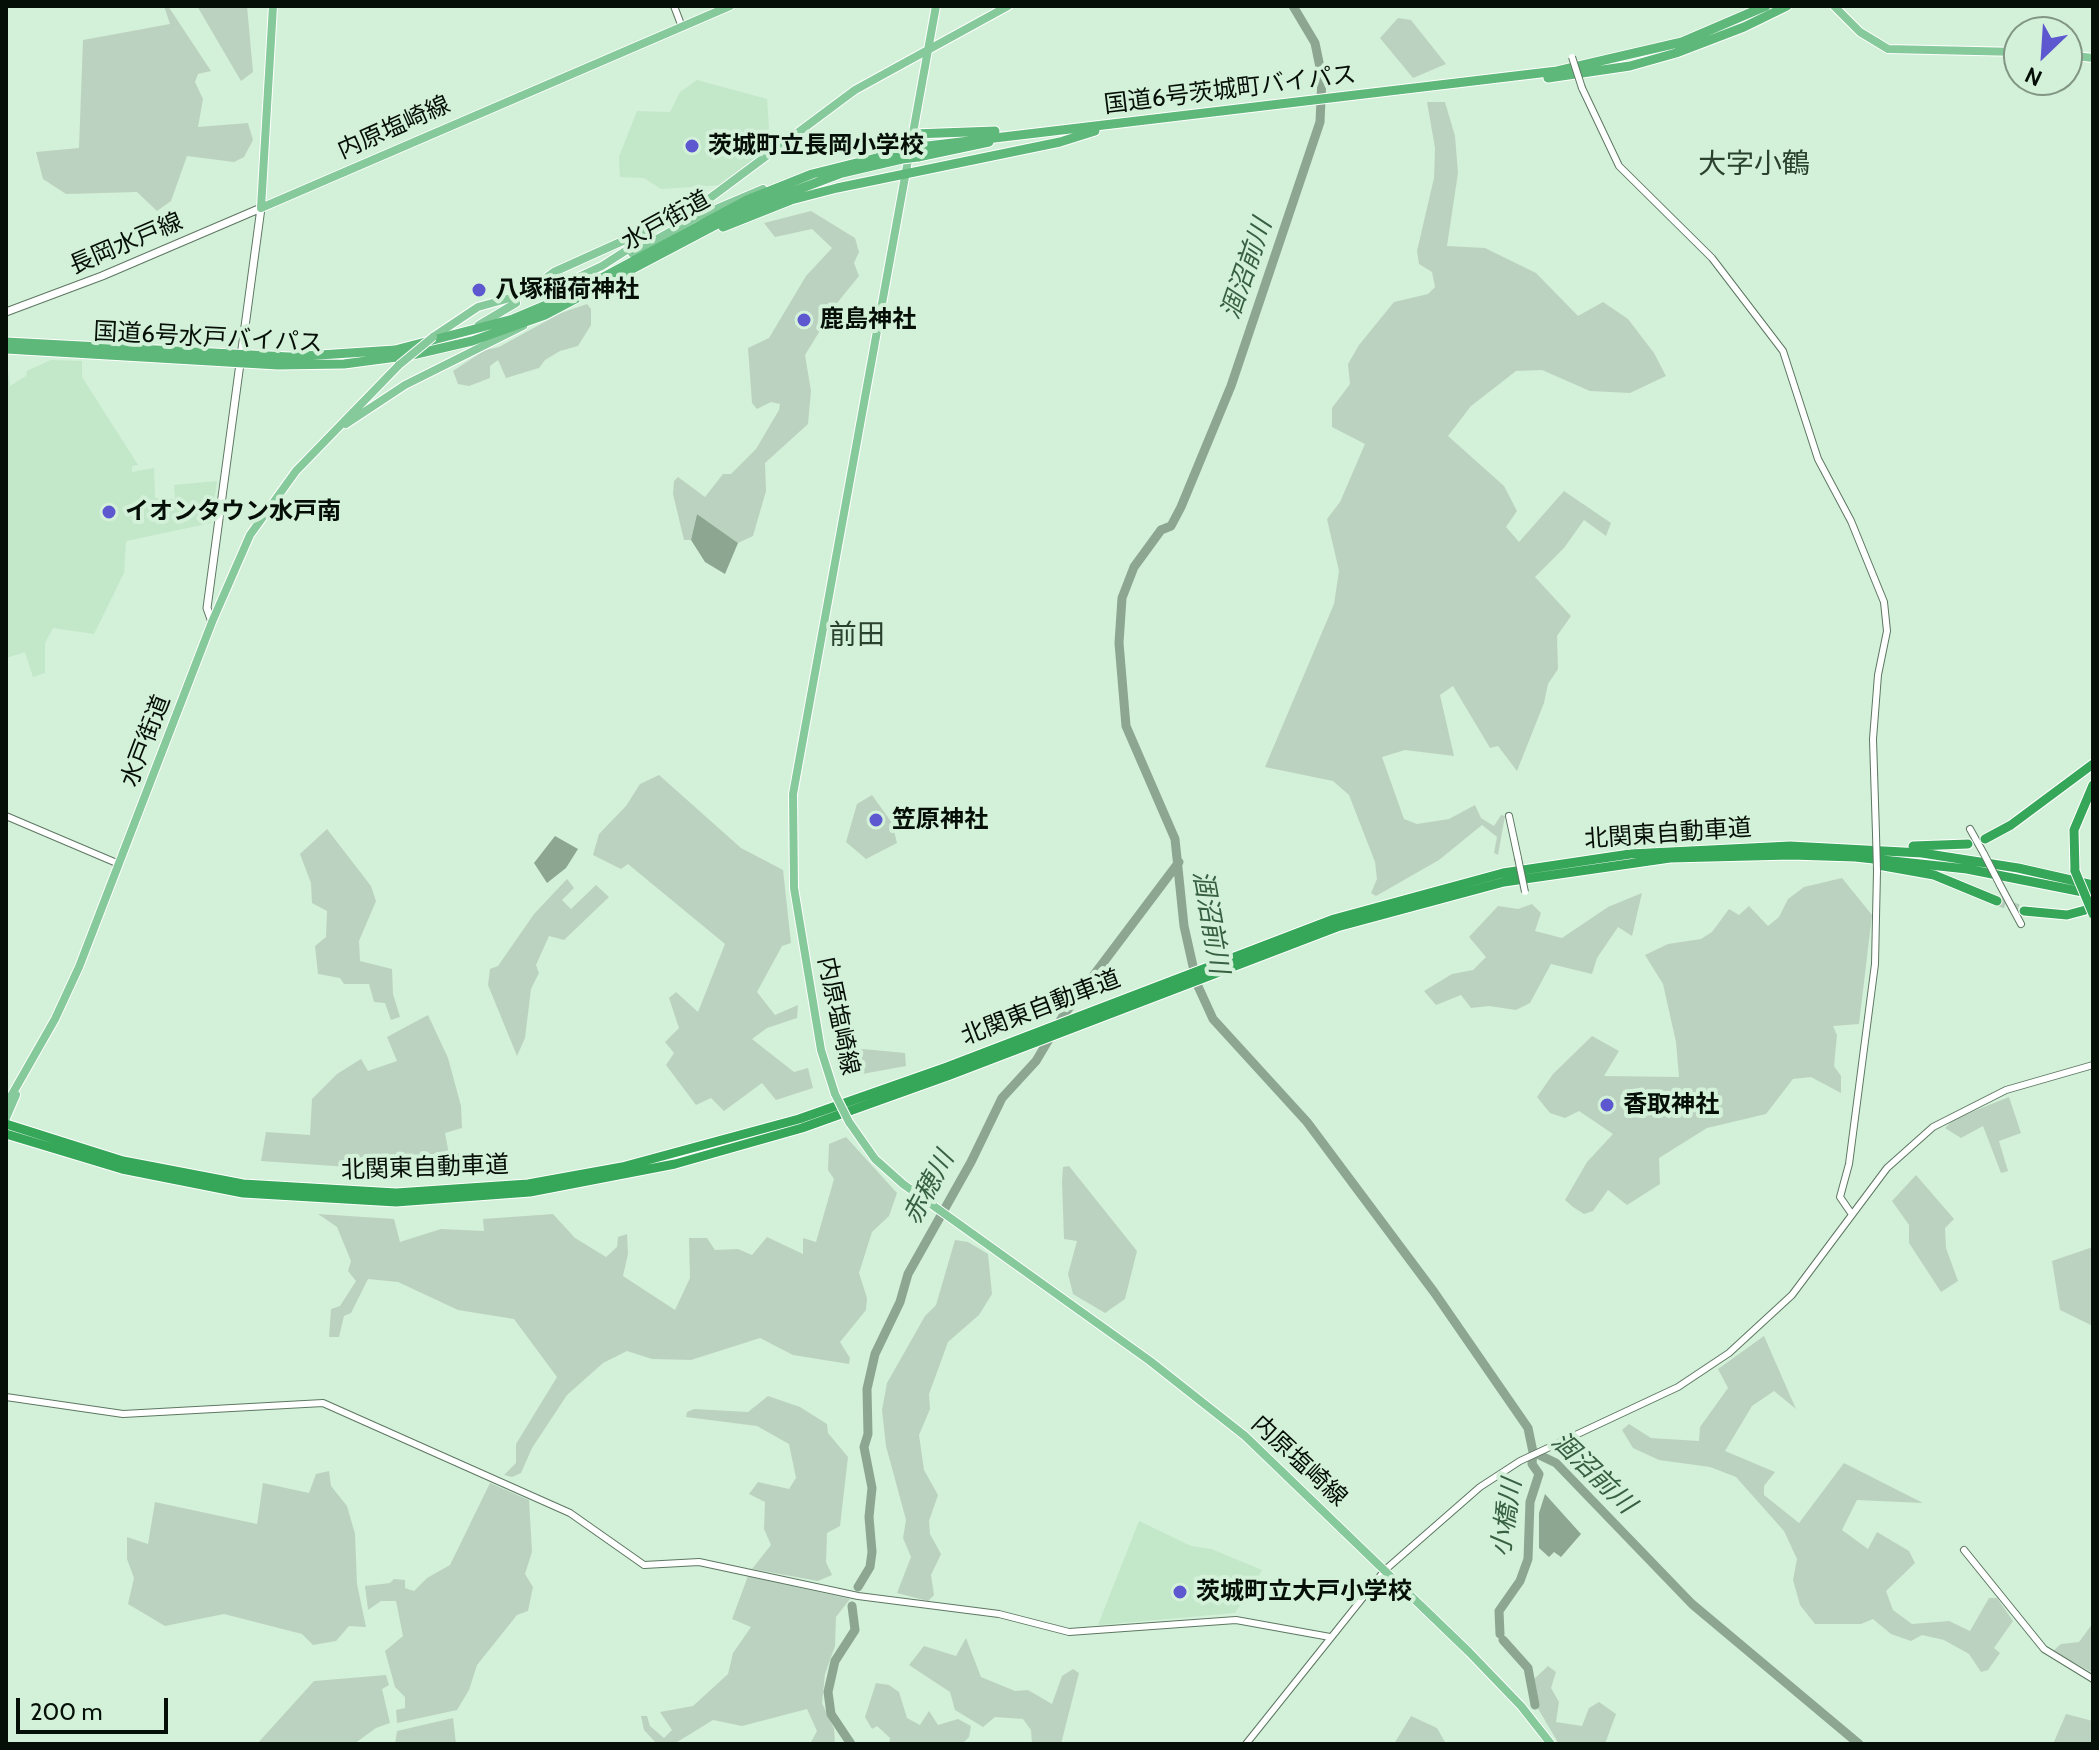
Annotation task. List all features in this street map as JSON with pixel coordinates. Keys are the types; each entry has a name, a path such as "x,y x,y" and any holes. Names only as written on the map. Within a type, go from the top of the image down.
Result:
{"highway":[{"name":"国道6号茨城町バイパス","path":"812,174 1008,137 1557,71 1642,54 1709,32 1766,6"},
{"name":"国道6号茨城町バイパス","path":"1456,83 1567,76 1630,66 1695,47 1787,6"},
{"path":"914,134 1125,123"},
{"path":"686,241 791,200 1060,142 1125,123"},
{"name":"国道6号茨城町バイパス","path":"686,241 788,192 903,155"},
{"name":"水戸街道","path":"543,311 721,213 812,174"},
{"name":"水戸街道","path":"543,311 686,241"},
{"name":"国道6号水戸バイパス","path":"6,342 242,360 344,356 445,339 543,311"},
{"name":"国道6号水戸バイパス","path":"6,349 331,365 390,359 472,341 543,311"},
{"path":"1985,839 2011,825 2093,764"},
{"path":"2093,785 2074,830 2075,871 2093,914"},
{"path":"1790,846 1968,844"},
{"name":"北関東自動車道","path":"6,1124 123,1161 243,1184 396,1193 483,1189 573,1177 735,1139 1035,1036 1335,923 1447,886 1546,865 1670,850 1790,846 1922,853 2018,868 2093,885"},
{"path":"1766,855 1905,869 1954,882 1997,901"},
{"name":"北関東自動車道","path":"1335,923 1546,874 1670,858 1766,855 1911,862 2005,875 2093,894"},
{"path":"2024,911 2067,915 2093,908"},
{"name":"北関東自動車道","path":"6,1134 122,1169 243,1193 348,1201 484,1198 575,1186 738,1147 890,1097 1035,1036"}],"main road":[{"path":"212,622 207,610 209,588 261,208 273,6"},
{"name":"内原塩崎線","path":"261,208 730,6"},
{"path":"908,175 936,6"},
{"path":"602,266 725,189 855,90 1008,6"},
{"path":"1834,6 1860,32 1888,49 2003,52"},
{"path":"339,428 399,365 433,337 478,307 548,289 602,266 724,204 812,174"},
{"name":"内原塩崎線","path":"908,175 799,759 791,821 794,888 821,1050 835,1094 849,1122 875,1159 903,1184 1217,1412 1385,1570 1502,1686 1551,1744"},
{"name":"長岡水戸線","path":"6,312 111,273 261,208"},
{"path":"534,287 576,262 669,223"},
{"path":"445,339 492,319 516,303"},
{"path":"339,428 405,385 543,311"},
{"name":"水戸街道","path":"8,1111 66,996 224,592 269,504 296,471 339,428"},
{"path":"209,588 215,594 224,592"}],"street":[{"path":"674,6 682,27"},
{"path":"1572,57 1582,88 1619,166 1712,258 1783,351 1818,459 1851,521 1884,602 1887,631 1878,675 1873,739 1877,871 1875,964 1849,1164 1840,1197 1851,1213"},
{"path":"6,816 119,864"},
{"path":"1509,816 1525,892"},
{"path":"1970,829 2021,924"},
{"path":"1246,1744 1385,1570 1480,1487 1524,1460 1668,1393 1715,1364 1792,1295 1851,1213 1901,1153 1947,1118 2006,1090 2093,1065"},
{"path":"6,1397 123,1414 323,1403 556,1505 644,1565 699,1562 858,1596 999,1614 1069,1632 1236,1620 1330,1637"},
{"path":"1964,1550 2044,1649 2093,1679"}],"shaded area":[{"path":"164,6 168,6 211,71 198,74 195,82 203,99 198,127 248,123 253,140 244,157 234,162 187,156 171,201 157,211 137,192 66,194 43,179 36,152 79,148 83,40 170,24"},
{"path":"197,6 247,6 253,72 241,81"},
{"path":"1398,18 1411,20 1446,64 1413,78 1380,38"},
{"name":"茨城町立長岡小学校","path":"697,80 767,99 769,128 753,162 722,185 661,189 644,178 620,177 619,157 637,111 670,112 680,92"},
{"path":"1427,102 1445,102 1455,136 1458,173 1447,246 1485,248 1536,273 1578,316 1603,302 1628,319 1654,353 1666,376 1630,393 1590,391 1542,370 1516,371 1471,406 1448,436 1504,486 1517,511 1506,527 1519,542 1564,491 1611,523 1606,536 1584,520 1564,548 1535,577 1571,616 1557,636 1558,669 1548,684 1544,703 1517,771 1498,746 1490,748 1453,686 1440,695 1454,756 1405,750 1382,757 1404,819 1417,824 1449,819 1475,805 1481,818 1494,826 1501,815 1505,816 1498,855 1494,853 1497,837 1482,825 1439,860 1376,896 1371,893 1377,879 1375,862 1349,795 1333,781 1265,767 1334,604 1339,571 1327,519 1340,502 1365,444 1332,427 1332,408 1350,384 1348,364 1359,345 1394,302 1428,294 1435,287 1432,272 1419,264 1417,251 1434,178 1435,148"},
{"path":"811,211 855,238 859,252 854,263 859,276 837,303 805,355 811,391 808,424 765,463 766,491 753,536 738,543 697,514 691,540 684,540 673,494 674,481 678,477 705,497 723,474 731,474 756,449 779,410 780,404 771,402 757,409 752,403 748,348 769,338 806,276 832,248 812,229 775,237 764,223"},
{"path":"587,304 591,309 591,325 578,346 560,351 545,360 539,368 506,378 498,360 490,366 490,378 469,386 458,384 453,371 485,350 499,347 561,313"},
{"name":"イオンタウン水戸南","path":"6,358 10,386 26,376 27,371 51,360 82,361 82,377 138,465 132,466 132,472 154,468 155,498 175,499 174,485 217,481 211,523 126,541 124,573 94,634 53,628 45,643 45,673 33,677 25,652 6,658"},
{"path":"697,514 738,543 725,574 705,562 691,540"},
{"path":"659,775 741,848 783,870 791,943 782,946 757,992 775,1015 798,1005 797,1018 767,1028 752,1039 794,1072 808,1068 813,1088 776,1100 762,1083 724,1111 711,1098 696,1105 666,1065 674,1053 665,1042 679,1028 669,998 676,992 698,1012 725,944 628,864 621,869 593,855 599,834 626,806 640,784"},
{"path":"872,795 892,823 897,843 866,859 846,842 857,804"},
{"path":"327,829 371,886 376,901 359,941 360,961 392,969 393,994 400,1017 391,1020 385,1003 374,1002 369,984 344,984 340,978 318,974 315,946 326,937 327,911 312,903 311,883 300,854"},
{"path":"555,836 578,849 566,868 547,883 534,863"},
{"path":"1842,878 1872,915 1859,1024 1833,1026 1837,1035 1834,1066 1841,1076 1841,1093 1811,1077 1793,1079 1766,1114 1707,1128 1659,1158 1660,1184 1627,1205 1608,1190 1593,1211 1584,1214 1573,1207 1565,1200 1587,1162 1613,1134 1579,1111 1565,1118 1550,1113 1537,1097 1553,1074 1592,1036 1619,1051 1604,1076 1679,1077 1676,1042 1663,984 1645,955 1668,944 1701,939 1712,932 1729,909 1739,915 1749,906 1768,926 1779,917 1788,899 1804,887"},
{"path":"567,879 574,888 562,900 571,909 596,885 609,897 564,940 549,936 536,965 539,973 531,989 525,1038 517,1056 488,985 490,969 498,966 534,914"},
{"path":"1642,893 1632,936 1618,927 1597,958 1592,974 1551,964 1530,1003 1516,1010 1489,1006 1471,1008 1461,995 1436,1005 1424,991 1452,974 1473,970 1486,957 1469,937 1498,906 1518,909 1532,904 1541,913 1535,931 1562,938 1608,907"},
{"path":"428,1015 448,1058 461,1106 462,1128 445,1133 449,1154 468,1153 468,1162 378,1169 261,1161 266,1132 310,1135 312,1099 337,1074 361,1059 368,1071 397,1061 387,1037"},
{"path":"863,1049 905,1053 906,1066 840,1078 836,1063 840,1055"},
{"path":"2009,1097 2021,1133 1999,1141 2008,1171 2001,1173 1983,1126 1961,1138 1945,1128 1954,1119"},
{"path":"846,1137 897,1193 889,1216 872,1232 859,1273 867,1298 866,1310 840,1342 850,1358 849,1364 793,1355 760,1338 691,1360 652,1359 627,1351 603,1363 567,1395 532,1448 521,1473 512,1477 504,1475 516,1463 516,1444 557,1377 514,1319 458,1310 398,1282 368,1279 351,1313 344,1316 339,1337 329,1337 331,1309 340,1306 356,1281 348,1271 351,1261 337,1227 318,1214 394,1219 400,1242 441,1229 484,1231 483,1219 553,1214 575,1238 606,1257 617,1247 618,1237 627,1234 628,1254 623,1276 675,1310 690,1278 689,1238 707,1238 715,1250 738,1249 752,1255 767,1237 803,1254 803,1238 816,1242 834,1179 828,1170 829,1144"},
{"path":"1069,1166 1137,1251 1125,1299 1105,1313 1073,1294 1068,1274 1077,1241 1064,1239 1063,1167"},
{"path":"1916,1175 1954,1219 1945,1228 1946,1248 1958,1281 1941,1292 1909,1243 1909,1225 1892,1201"},
{"path":"955,1240 968,1242 988,1254 992,1294 979,1315 948,1342 929,1394 930,1409 919,1435 924,1470 938,1495 929,1521 930,1534 941,1554 931,1575 934,1595 928,1601 897,1593 911,1557 903,1538 906,1520 886,1446 882,1410 887,1383 925,1316 936,1305"},
{"path":"2093,1247 2093,1326 2060,1310 2052,1261"},
{"path":"1764,1336 1796,1409 1774,1391 1752,1406 1725,1451 1775,1472 1764,1486 1764,1495 1799,1523 1844,1463 1923,1503 1857,1500 1842,1530 1868,1549 1877,1532 1909,1551 1915,1563 1886,1591 1893,1610 1912,1624 1949,1621 1970,1631 1989,1598 1997,1598 2013,1621 1994,1648 2000,1653 1988,1670 1981,1672 1969,1654 1944,1640 1922,1635 1911,1641 1891,1634 1873,1619 1861,1624 1815,1624 1800,1605 1793,1580 1797,1559 1784,1531 1736,1477 1710,1467 1659,1460 1633,1448 1622,1430 1629,1424 1651,1438 1699,1441 1700,1427 1728,1388 1718,1369"},
{"path":"768,1396 800,1407 827,1424 828,1433 848,1457 840,1526 827,1533 826,1562 832,1575 818,1581 752,1569 771,1545 764,1529 765,1502 749,1494 758,1482 789,1489 796,1478 789,1444 757,1426 686,1417 687,1412 694,1409 748,1412"},
{"path":"329,1471 331,1486 347,1506 355,1534 357,1584 366,1627 349,1626 336,1641 313,1645 302,1634 224,1614 165,1626 128,1604 134,1578 127,1559 127,1537 148,1544 155,1502 257,1524 263,1483 309,1493 316,1474"},
{"path":"490,1483 529,1500 532,1552 525,1574 533,1587 528,1611 517,1615 477,1665 469,1690 457,1710 397,1723 396,1710 405,1708 405,1697 395,1687 385,1651 403,1636 396,1601 381,1601 368,1610 365,1586 390,1583 394,1579 405,1580 405,1588 414,1591 427,1578 450,1565"},
{"path":"1545,1494 1581,1534 1561,1557 1554,1552 1549,1557 1539,1548 1539,1513"},
{"name":"茨城町立大戸小学校","path":"1139,1521 1191,1546 1211,1549 1262,1570 1235,1613 1098,1625"},
{"path":"748,1576 850,1599 836,1617 835,1646 825,1674 822,1703 834,1729 835,1744 810,1744 817,1731 807,1709 742,1726 713,1720 674,1744 657,1744 644,1730 641,1716 647,1716 650,1726 664,1738 672,1730 660,1712 693,1706 728,1674 733,1653 751,1627 732,1619"},
{"path":"2093,1623 2093,1673 2053,1651 2061,1644 2079,1642"},
{"path":"966,1638 981,1677 1015,1691 1028,1690 1052,1704 1062,1676 1073,1669 1079,1673 1061,1744 1032,1744 1031,1730 1023,1719 995,1717 983,1727 955,1710 950,1692 909,1665 924,1646 956,1656"},
{"path":"1548,1666 1556,1672 1551,1688 1559,1702 1556,1722 1582,1726 1589,1708 1599,1702 1616,1714 1605,1744 1559,1744 1537,1707 1533,1680"},
{"path":"386,1675 389,1685 382,1689 390,1723 376,1728 354,1744 257,1744 314,1681"},
{"path":"876,1683 889,1685 899,1692 907,1718 920,1725 929,1711 938,1725 958,1719 971,1726 969,1737 962,1744 889,1744 890,1738 877,1726 872,1729 865,1717"},
{"path":"2066,1714 2093,1721 2093,1744 2053,1744"},
{"path":"1411,1716 1437,1728 1446,1744 1394,1744"},
{"path":"453,1718 456,1744 395,1744 397,1731"}],"waterway":[{"name":"涸沼前川","path":"1293,6 1315,43 1322,77 1320,122 1231,386 1181,507 1171,526 1161,530 1134,567 1122,598 1119,643 1126,726 1175,839 1184,926 1197,984 1213,1019 1307,1122 1434,1292 1528,1428 1533,1452 1556,1463 1692,1604 1859,1744"},
{"name":"赤穂川","path":"858,1587 870,1567 872,1552 869,1517 872,1488 864,1447 868,1434 867,1389 875,1354 900,1302 908,1274 971,1162 1002,1098 1036,1061 1063,1016 1179,862"},
{"name":"小橋川","path":"1500,1634 1499,1611 1520,1581 1528,1559 1530,1502 1539,1474 1532,1464 1533,1452"},
{"name":"赤穂川","path":"851,1744 831,1714 828,1692 835,1661 855,1630 852,1606"},
{"name":"小橋川","path":"1503,1640 1528,1668 1535,1705"}],"tunnel":[{"path":"1997,901 2024,911"}],"place":[{"name":"茨城町立長岡小学校","path":"692,146"},
{"name":"八塚稲荷神社","path":"479,290"},
{"name":"鹿島神社","path":"804,320"},
{"name":"イオンタウン水戸南","path":"109,512"},
{"name":"笠原神社","path":"876,820"},
{"name":"香取神社","path":"1607,1105"},
{"name":"茨城町立大戸小学校","path":"1180,1592"}],"district":[{"name":"大字小鶴","path":"1754,165"},
{"name":"前田","path":"857,636"}]}
